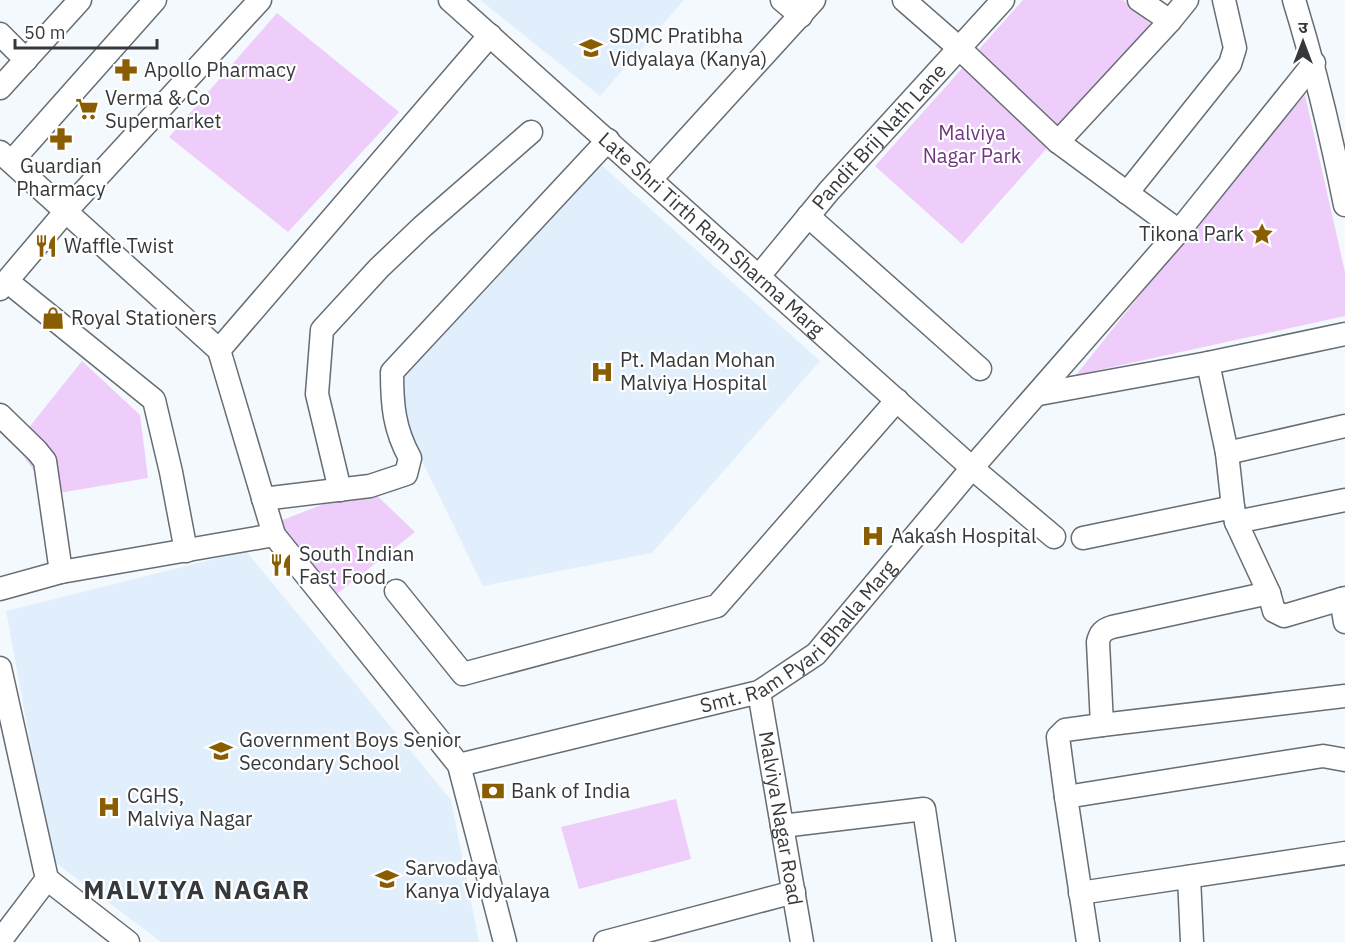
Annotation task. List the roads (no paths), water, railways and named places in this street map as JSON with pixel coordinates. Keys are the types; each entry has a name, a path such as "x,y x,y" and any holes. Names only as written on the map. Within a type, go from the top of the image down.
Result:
{"street":[{"path":"0,88 80,0"},
{"path":"155,0 6,157 219,350 274,535 459,765 505,942"},
{"path":"186,551 154,400 3,285 66,211 260,0"},
{"name":"Late Shri Tirth Ram Sharma Marg","path":"450,0 972,468 1054,537"},
{"path":"651,179 808,8 782,0"},
{"path":"904,0 959,48 1058,142 1179,231"},
{"name":"Pandit Brij Nath Lane","path":"759,276 829,191 1003,0"},
{"path":"1139,0 1170,21"},
{"path":"1058,142 1187,0"},
{"path":"1127,193 1230,64 1235,48 1224,0"},
{"path":"1294,0 1314,63 1337,122 1345,205"},
{"path":"0,34 26,60"},
{"path":"219,350 490,35"},
{"name":"Smt. Ram Pyari Bhalla Marg","path":"459,765 759,692 816,654 972,468 1179,231 1314,63"},
{"path":"340,490 317,394 322,330 379,268 422,226 531,132"},
{"path":"263,499 370,486 406,474 410,458 399,440 392,400 392,372 608,140"},
{"path":"808,216 980,369"},
{"path":"1039,393 1208,363 1345,334"},
{"path":"1208,363 1227,453 1234,515 1275,611 1284,616 1343,599 1345,622"},
{"path":"396,591 464,674 717,606 897,400"},
{"path":"0,415 45,461 61,572"},
{"path":"1227,453 1345,426"},
{"path":"1083,538 1345,500"},
{"path":"0,589 61,572 274,535"},
{"path":"1102,724 1098,642 1103,630 1269,593"},
{"path":"0,668 47,879 128,942"},
{"name":"Malviya Nagar Road","path":"759,692 802,942"},
{"path":"1088,942 1058,737 1065,730 1345,696"},
{"path":"1066,797 1323,756 1345,760"},
{"path":"782,826 924,809 944,942"},
{"path":"1080,893 1345,853"},
{"path":"1189,877 1192,942"},
{"path":"0,941 47,879"},
{"path":"605,942 794,892"}],"place":[{"name":"SDMC Pratibha Vidyalaya (Kanya)","path":"591,48"},
{"name":"Apollo Pharmacy","path":"126,70"},
{"name":"Verma & Co Supermarket","path":"87,109"},
{"name":"Guardian Pharmacy","path":"61,139"},
{"name":"Tikona Park","path":"1262,234"},
{"name":"Waffle Twist","path":"46,246"},
{"name":"Royal Stationers","path":"53,318"},
{"name":"Pt. Madan Mohan Malviya Hospital","path":"602,372"},
{"name":"Aakash Hospital","path":"873,536"},
{"name":"South Indian Fast Food","path":"281,565"},
{"name":"Government Boys Senior Secondary School","path":"221,751"},
{"name":"Bank of India","path":"493,791"},
{"name":"CGHS, Malviya Nagar","path":"109,807"},
{"name":"Sarvodaya Kanya Vidyalaya","path":"387,879"}],"district":[{"name":"MALVIYA NAGAR","path":"197,890"}],"park label":[{"name":"Malviya Nagar Park","path":"972,144"}]}
